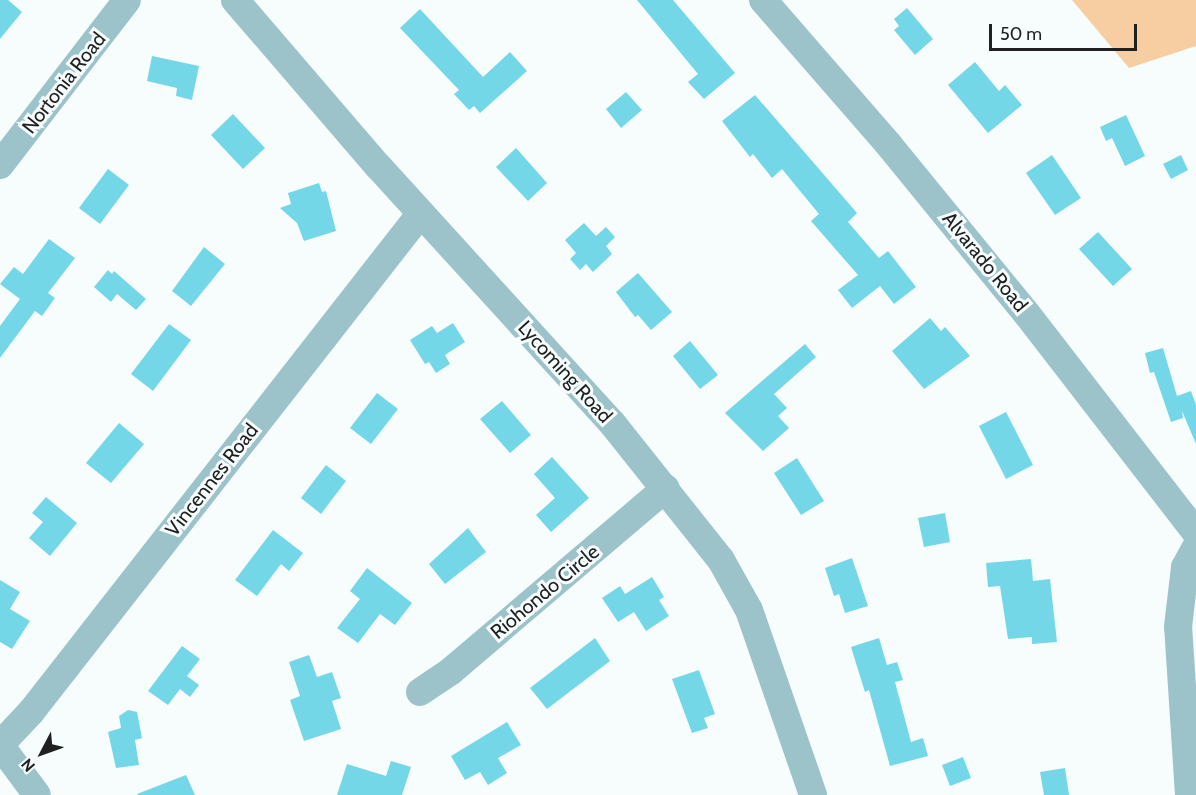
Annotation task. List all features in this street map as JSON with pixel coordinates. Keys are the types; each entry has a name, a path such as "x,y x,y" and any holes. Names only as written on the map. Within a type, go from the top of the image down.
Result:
{"street":[{"name":"Nortonia Road","path":"0,165 127,0"},
{"name":"Lycoming Road","path":"235,0 666,488 721,560 749,610 813,795"},
{"name":"Alvarado Road","path":"763,0 889,145 1027,314 1196,533"},
{"name":"Vincennes Road","path":"0,745 31,712 421,213"},
{"name":"Riohondo Circle","path":"420,692 451,671 666,488"},
{"path":"1190,795 1178,627 1185,567 1196,547"},
{"path":"0,745 37,795"}],"shaded area":[{"path":"1072,0 1196,0 1196,46 1129,68"}],"building":[{"path":"0,0 8,0 22,12 0,39"},
{"path":"637,0 673,0 735,73 704,99 688,82 698,74"},
{"path":"907,8 933,39 915,55 894,30 899,26 894,19"},
{"path":"420,9 483,77 510,52 527,71 480,113 474,106 469,110 454,94 459,90 400,28"},
{"path":"152,56 199,66 192,100 176,96 177,88 147,81"},
{"path":"975,62 999,91 1005,85 1022,105 988,133 948,85"},
{"path":"626,92 642,110 621,128 606,109"},
{"path":"755,95 857,213 848,222 879,258 888,251 916,287 894,304 880,286 852,308 838,290 858,275 811,221 819,214 782,169 772,178 753,154 750,157 722,121"},
{"path":"233,114 265,148 243,169 211,135"},
{"path":"1126,115 1145,156 1125,166 1112,138 1106,141 1100,127"},
{"path":"516,148 547,183 528,201 496,167"},
{"path":"1052,155 1081,198 1055,215 1026,173"},
{"path":"1181,155 1188,170 1171,179 1163,164"},
{"path":"108,169 129,185 100,224 79,208"},
{"path":"319,183 322,192 326,191 336,231 304,241 297,223 280,208 291,204 288,193"},
{"path":"584,223 596,236 606,227 615,237 606,246 612,254 593,272 586,264 580,270 570,259 576,253 565,240"},
{"path":"1098,232 1132,269 1113,286 1079,249"},
{"path":"49,239 75,258 48,293 55,298 42,316 35,311 0,358 0,326 20,299 0,284 14,267 23,274"},
{"path":"204,247 225,264 191,306 172,291"},
{"path":"108,270 112,274 114,271 146,299 136,310 117,294 111,302 94,287"},
{"path":"638,273 672,312 651,330 638,315 635,317 616,292"},
{"path":"930,318 941,331 945,327 970,356 924,389 892,351"},
{"path":"453,323 465,342 445,355 450,364 436,373 429,362 425,364 410,340 432,326 437,333"},
{"path":"169,324 191,340 153,391 131,374"},
{"path":"690,341 718,375 700,389 673,356"},
{"path":"805,344 816,357 774,394 787,408 778,416 789,428 763,451 725,413"},
{"path":"1163,348 1177,396 1191,391 1196,405 1196,444 1182,411 1183,418 1171,422 1154,372 1150,373 1145,353"},
{"path":"377,393 398,409 371,444 350,428"},
{"path":"502,401 531,435 510,453 480,419"},
{"path":"1006,412 1033,465 1006,479 979,426"},
{"path":"119,423 144,444 111,483 86,463"},
{"path":"552,457 589,498 551,532 536,515 555,498 534,474"},
{"path":"797,458 824,501 801,515 774,473"},
{"path":"326,465 346,481 321,514 301,498"},
{"path":"46,497 77,523 50,556 29,538 43,522 32,513"},
{"path":"945,513 950,542 924,547 918,518"},
{"path":"468,528 486,552 445,584 429,564"},
{"path":"273,530 303,553 289,571 281,564 257,596 235,580"},
{"path":"852,558 868,606 845,613 839,594 834,596 825,568"},
{"path":"1031,559 1033,581 1050,579 1057,642 1032,644 1032,637 1008,639 1000,586 988,587 986,563"},
{"path":"367,568 412,603 395,625 380,614 358,643 337,628 360,599 350,591"},
{"path":"652,577 664,597 659,600 669,616 646,631 634,612 618,622 602,598 620,586 625,594"},
{"path":"0,580 20,592 10,609 30,621 12,649 0,642"},
{"path":"595,638 610,661 547,709 530,688"},
{"path":"879,638 887,665 897,662 903,680 895,682 911,742 923,738 928,756 890,766 869,690 865,692 851,647"},
{"path":"182,646 200,659 187,676 199,685 190,697 180,689 168,705 148,691"},
{"path":"309,655 317,677 332,672 341,698 332,701 341,729 304,741 290,700 300,696 289,662"},
{"path":"699,670 715,714 704,718 708,728 692,733 672,679"},
{"path":"128,710 137,712 142,738 135,740 139,765 116,768 108,732 121,728 119,716"},
{"path":"507,722 521,745 498,758 507,773 488,785 480,772 465,780 451,756"},
{"path":"963,757 971,778 950,786 942,765"},
{"path":"391,761 411,767 402,795 337,795 347,764 386,776"},
{"path":"1065,768 1069,795 1044,795 1040,772"},
{"path":"186,775 195,795 137,794"}]}
